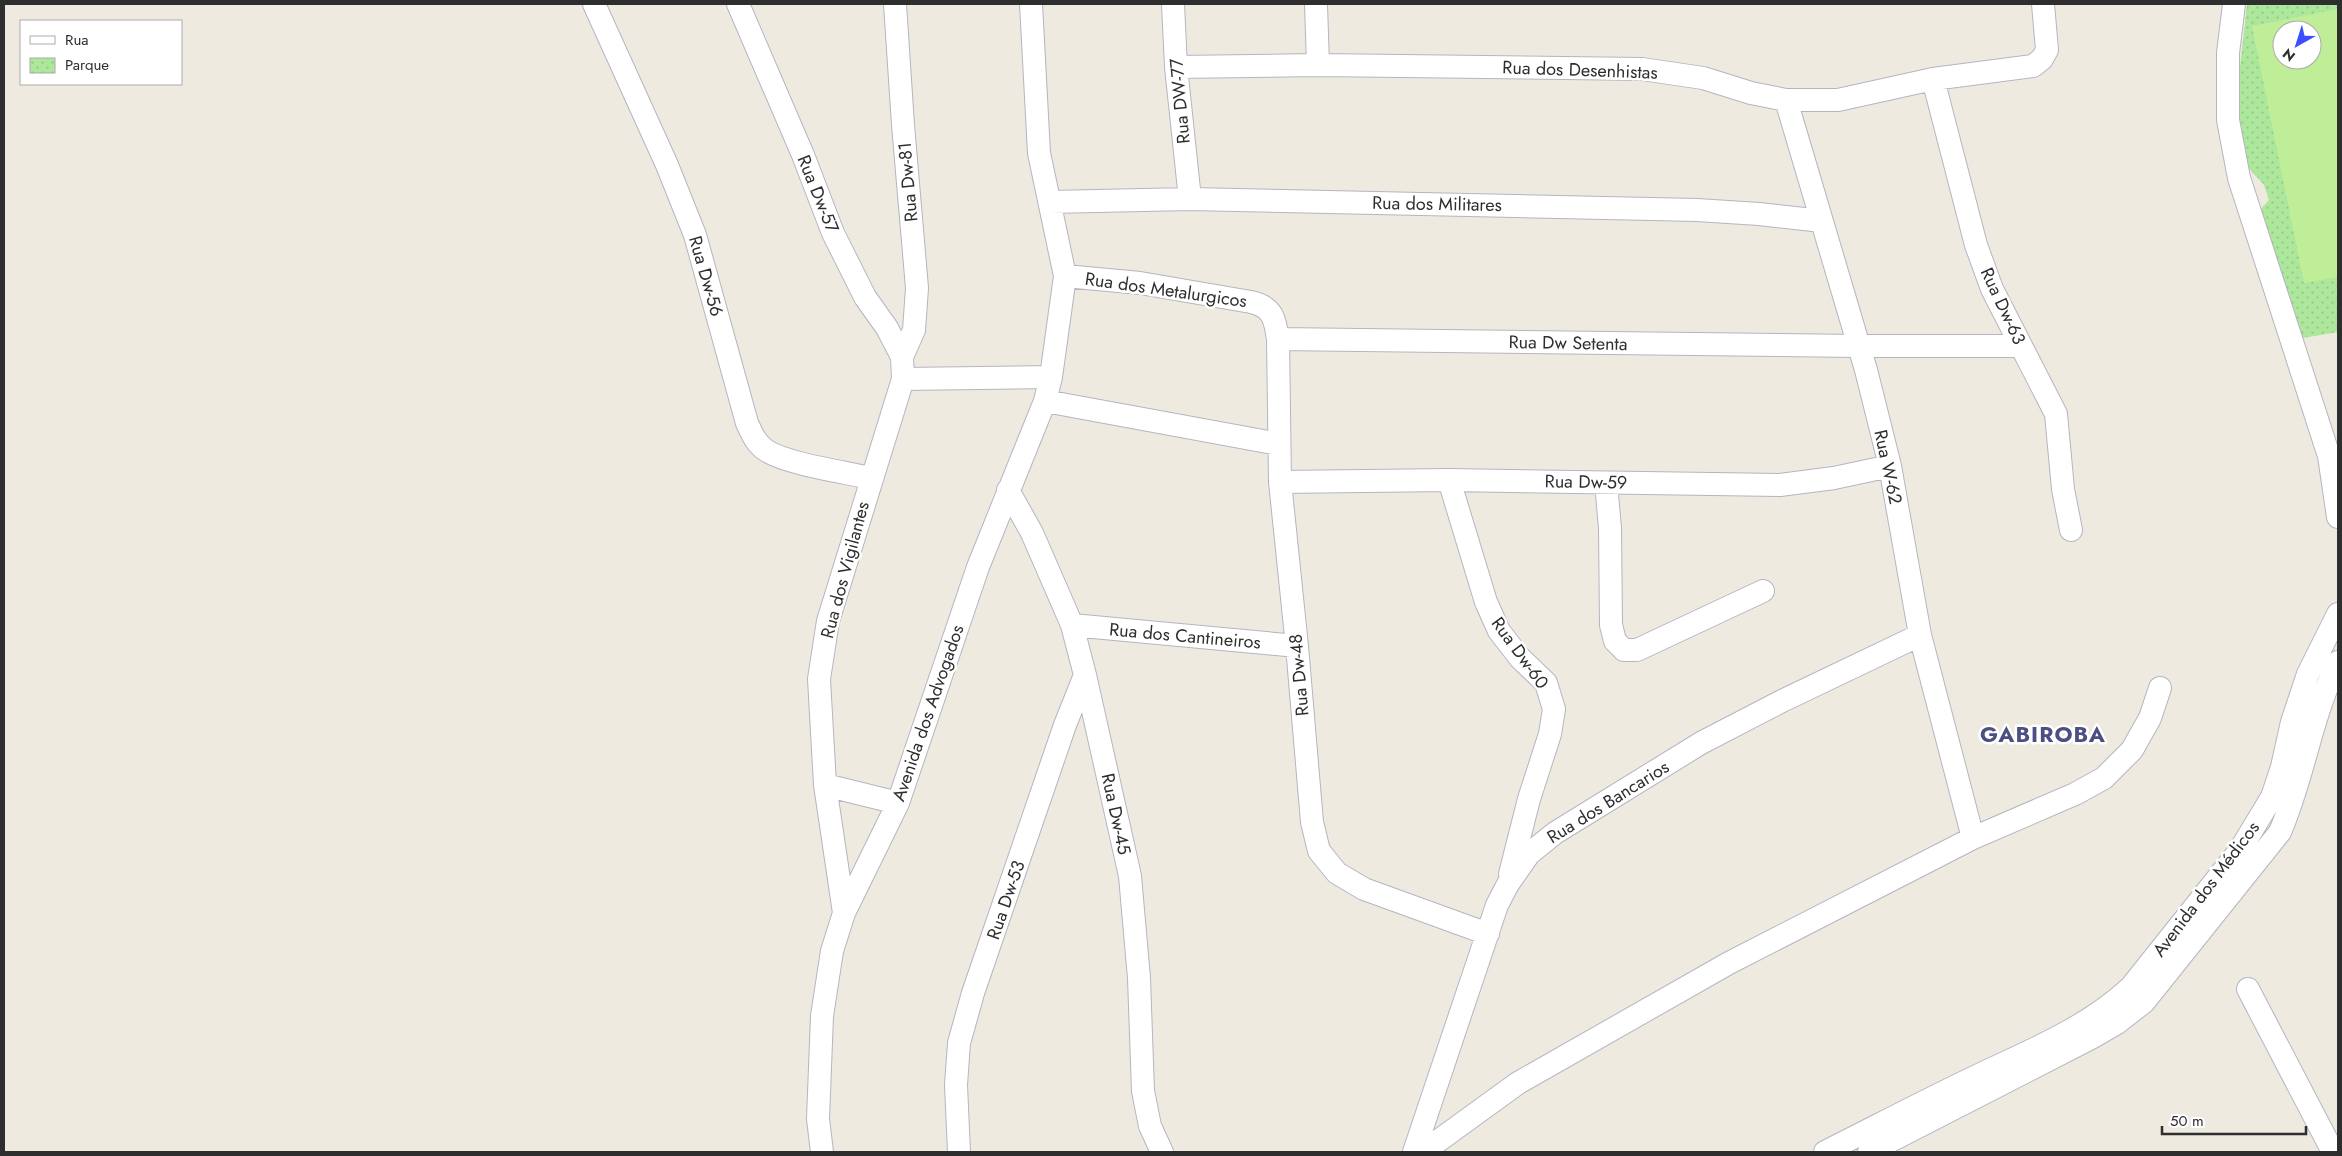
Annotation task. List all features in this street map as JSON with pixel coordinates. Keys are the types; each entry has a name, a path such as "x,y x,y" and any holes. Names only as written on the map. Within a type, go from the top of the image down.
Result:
{"street":[{"name":"Rua Dw-56","path":"594,4 695,235 747,423 755,440 767,451 781,457 870,478"},
{"name":"Rua Dw-57","path":"738,4 803,155 833,233 865,297 887,328 902,368"},
{"name":"Rua Dw-81","path":"895,4 917,288 914,330 902,368"},
{"name":"Rua dos Metalurgicos","path":"1031,4 1039,153 1066,276 1140,282 1262,304 1269,309"},
{"name":"Rua DW-77","path":"1174,4 1176,67 1190,199"},
{"path":"1316,4 1318,65"},
{"path":"2234,4 2228,53 2228,120 2237,168 2326,448 2338,517"},
{"name":"Rua dos Desenhistas","path":"1176,67 1318,65 1642,69 1703,78 1751,93 1786,100 1838,100 1933,79 2033,66 2042,59 2047,50 2044,6"},
{"name":"Rua Dw-63","path":"1933,79 1976,246 1992,289 2056,414 2063,489 2070,530"},
{"name":"Rua W-62","path":"1786,100 1858,346 1890,466 1920,635 1973,838"},
{"name":"Rua dos Militares","path":"1050,202 1190,199 1697,210 1822,221"},
{"name":"Avenida dos Advogados","path":"822,1152 818,1119 822,1016 832,952 844,914 898,803 978,567 1045,401 1051,377 1066,276"},
{"name":"Rua Dw-48","path":"1269,309 1274,317 1278,339 1280,482 1297,646 1312,822 1319,851 1337,873 1364,889 1488,934"},
{"name":"Rua Dw Setenta","path":"1278,339 1858,346 2021,346"},
{"name":"Rua dos Vigilantes","path":"844,914 824,784 819,679 828,621 902,368"},
{"path":"902,368 1051,377"},
{"path":"1045,401 1279,444"},
{"name":"Rua Dw-59","path":"1280,482 1449,480 1780,485 1834,478 1890,466"},
{"name":"Rua Dw-60","path":"1449,480 1486,602 1500,631 1520,658 1546,684 1554,708 1550,734 1529,800 1508,884"},
{"path":"1606,482 1610,528 1612,625 1615,641 1624,650 1637,650 1763,591"},
{"name":"Rua Dw-45","path":"1008,490 1032,532 1072,625 1085,675 1130,876 1139,978 1144,1091 1150,1126 1162,1152"},
{"name":"Avenida dos Médicos","path":"1869,1152 2085,1032 2104,1010 2131,987 2240,850 2257,825 2272,797 2282,767 2292,722 2308,674 2338,614"},
{"name":"Rua dos Cantineiros","path":"1072,625 1297,646"},
{"name":"Rua dos Bancarios","path":"1414,1152 1497,905 1508,884 1529,854 1555,832 1701,743 1782,701 1920,635"},
{"name":"Avenida dos Médicos","path":"1825,1152 1926,1100 2085,1032 2117,1023 2144,1002 2280,832 2293,801 2313,724 2329,680 2338,662"},
{"name":"Rua Dw-53","path":"959,1152 956,1085 959,1043 974,993 1065,725 1085,675"},
{"path":"1423,1152 1518,1083 1729,963 1973,838 2075,794 2104,778 2132,750 2150,718 2160,688"},
{"path":"824,784 898,803"},
{"path":"2248,989 2333,1152"},
{"path":"2337,1152 2338,1147"}],"green space":[{"path":"2247,4 2338,4 2338,332 2303,338 2259,211 2269,200 2264,185 2245,164 2240,149 2237,94"},
{"path":"2338,9 2338,277 2304,283 2252,26 2272,22 2272,70 2322,70 2322,20 2282,20"}],"district":[{"name":"GABIROBA","path":"2043,734"}]}
